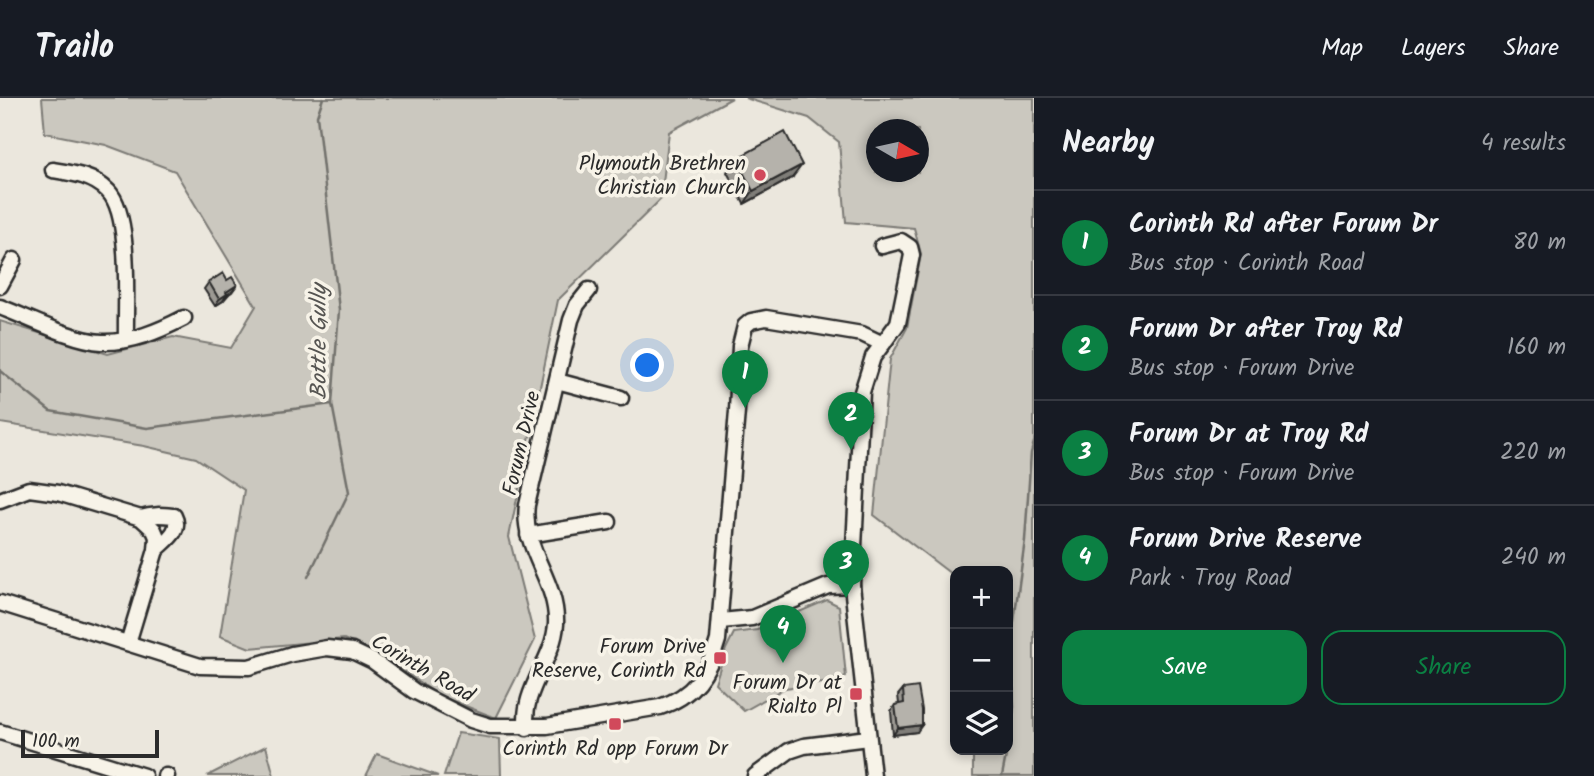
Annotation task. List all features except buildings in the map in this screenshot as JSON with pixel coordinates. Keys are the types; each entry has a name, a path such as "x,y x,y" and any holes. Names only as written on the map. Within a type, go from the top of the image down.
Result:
{"street":[{"path":"53,170 77,174 100,184 110,192 116,203 124,230 126,339"},
{"path":"873,776 852,585 862,392 868,367 898,323 912,255 909,247 901,241 882,246"},
{"path":"0,286 14,260"},
{"name":"Forum Drive","path":"527,728 529,701 549,652 556,626 553,596 527,535 527,505 574,312 589,290"},
{"path":"0,307 76,336 102,342 159,330 184,318"},
{"name":"Corinth Road","path":"0,603 188,663 215,668 249,667 292,654 341,648 373,661 414,691 471,720 490,726 527,728 585,721 674,702 694,688 705,674 713,657 721,621 740,346 745,327 751,321 766,318 862,334 883,344"},
{"path":"557,381 621,398"},
{"path":"0,500 29,489 58,493 141,518 154,530 157,537 156,550 128,643"},
{"path":"141,518 150,514 174,516 177,520 175,531 156,550"},
{"path":"527,535 610,522"},
{"path":"721,621 752,618 828,586 852,585"},
{"path":"0,732 144,776"},
{"path":"755,776 789,751 804,746 867,738"}],"shaded area":[{"path":"42,98 732,98 669,132 661,199 558,300 509,537 535,640 496,718 440,696 382,657 344,639 250,648 220,636 244,490 196,458 144,446 0,423 0,321 108,354 173,337 231,348 256,306 175,171 106,145 45,133"},
{"path":"745,98 1034,98 1034,776 973,776 973,755 1013,755 1013,566 950,566 950,573 874,515 890,359 907,328 921,254 914,228 846,222 839,142 809,118"},
{"path":"827,600 839,606 846,677 785,688 744,711 715,683 734,633 757,630"},
{"path":"458,733 500,739 501,776 444,776"},
{"path":"266,746 274,776 207,776"},
{"path":"377,754 438,776 366,776"}],"waterway":[{"name":"Bottle Gully","path":"308,577 349,492 332,404 339,310 317,116 323,98"},
{"path":"0,371 50,411 147,428 332,404"},
{"path":"1013,714 1011,643 1025,540 1034,442"},
{"path":"1002,776 1006,755"}],"place":[{"name":"Plymouth Brethren Christian Church","path":"760,175"},
{"name":"Corinth Rd after Forum Dr","path":"745,408"},
{"name":"Forum Dr after Troy Rd","path":"851,450"},
{"name":"Forum Dr at Troy Rd","path":"846,598"},
{"name":"Forum Drive Reserve, Corinth Rd","path":"720,658"},
{"name":"Forum Drive Reserve","path":"783,663"},
{"name":"Forum Dr at Rialto Pl","path":"856,694"},
{"name":"Corinth Rd opp Forum Dr","path":"615,724"}]}
